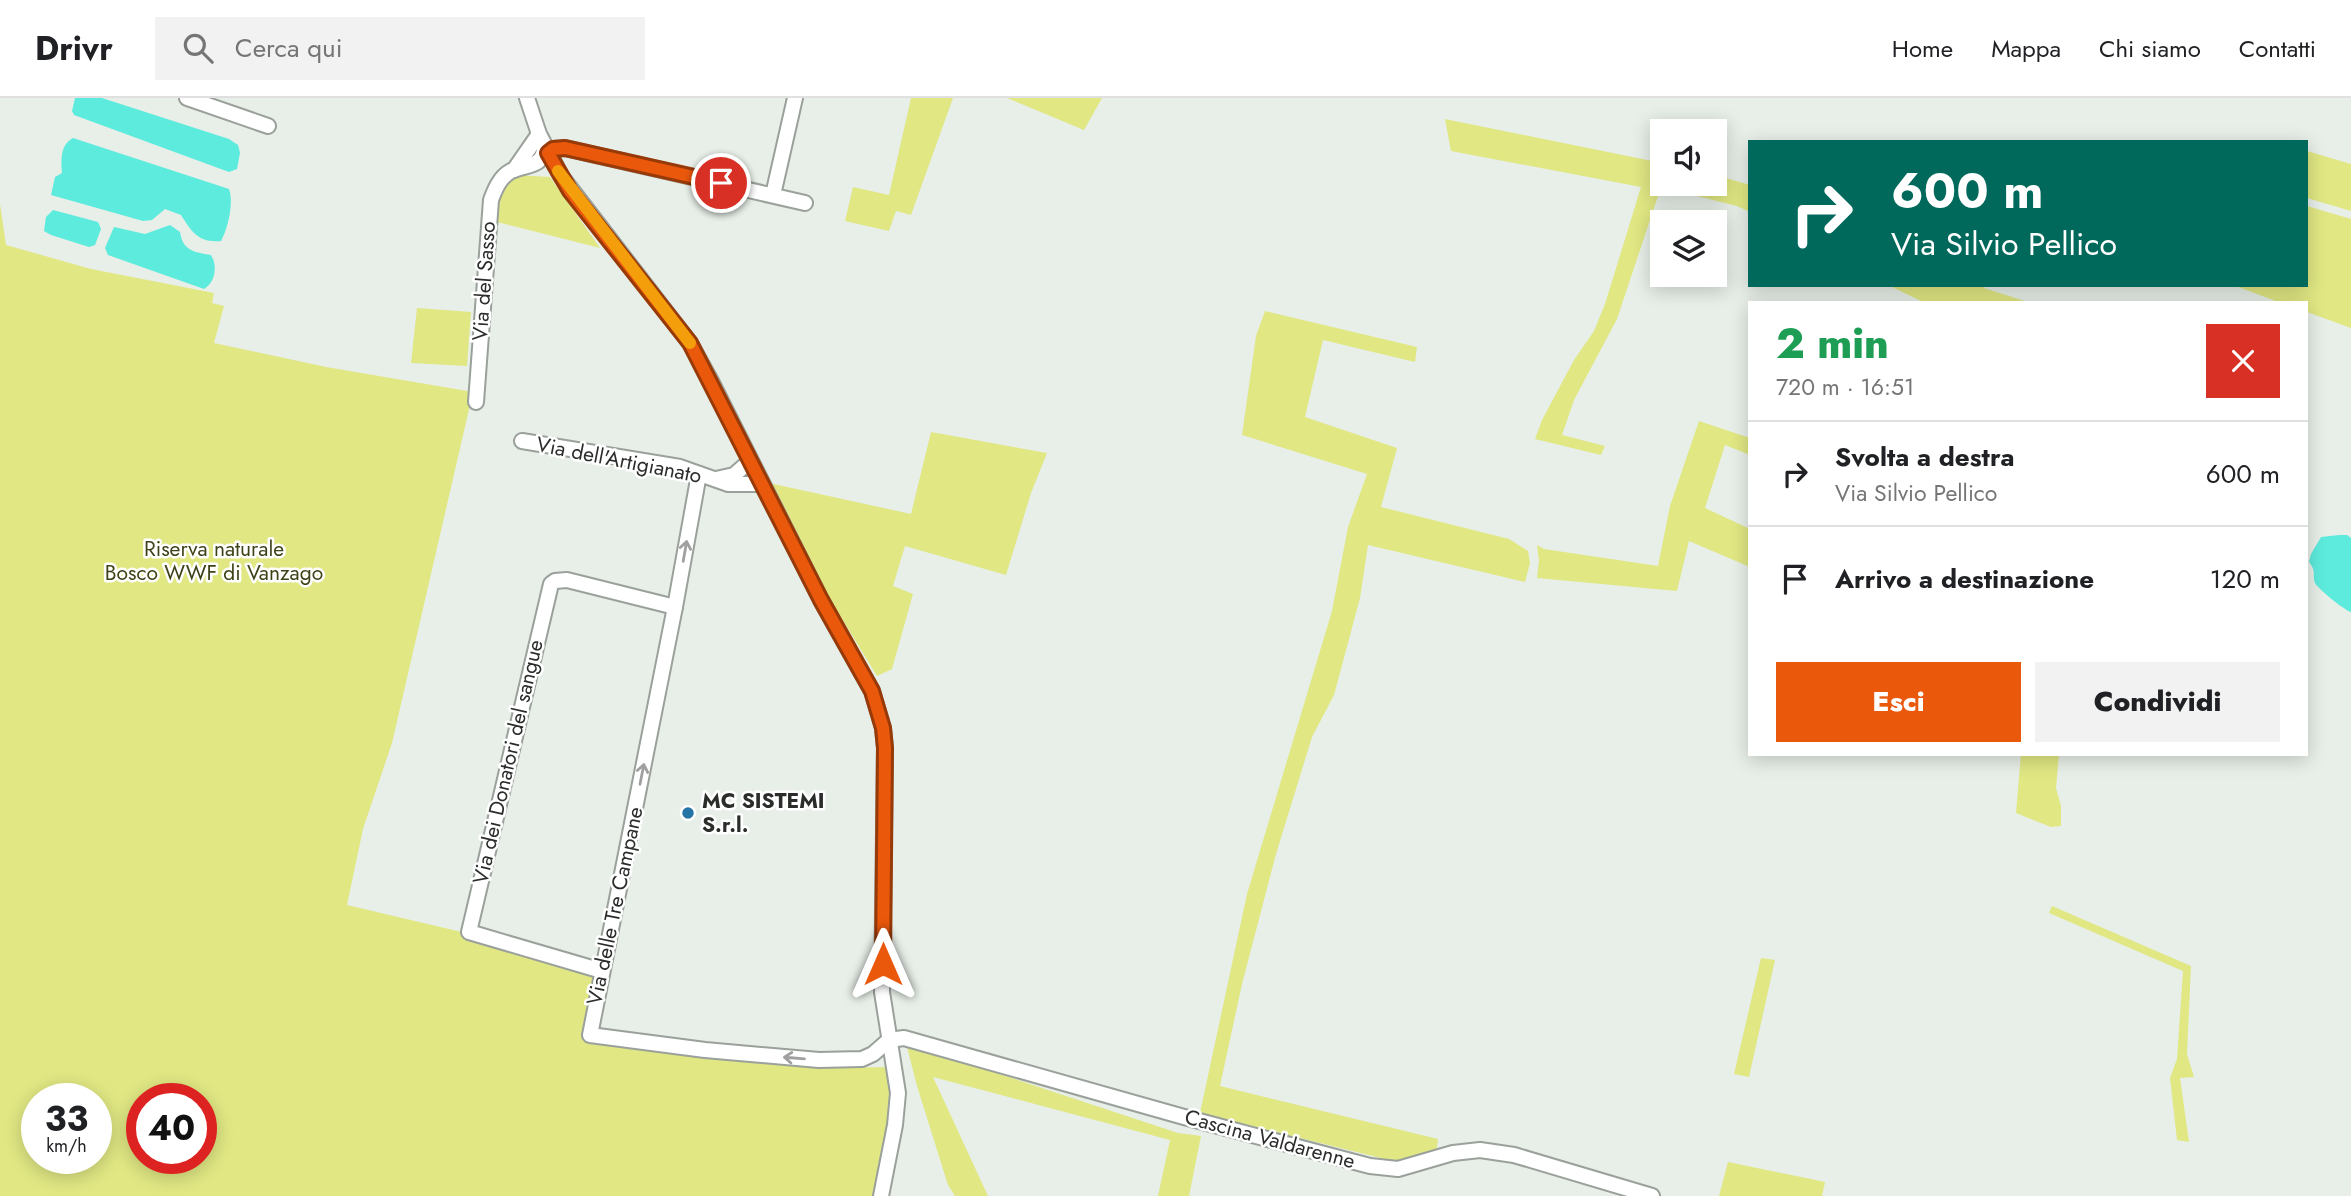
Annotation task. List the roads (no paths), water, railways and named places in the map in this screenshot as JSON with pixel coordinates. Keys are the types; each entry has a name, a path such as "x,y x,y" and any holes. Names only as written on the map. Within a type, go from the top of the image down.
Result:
{"street":[{"path":"187,98 268,126"},
{"path":"527,98 543,156 536,164"},
{"path":"773,195 795,98"},
{"path":"541,144 561,176 690,343 821,600 872,691 883,728 885,748 883,992 888,1040 898,1093 895,1125 881,1196"},
{"path":"541,144 553,149 565,148 805,203"},
{"name":"Via del Sasso","path":"476,402 489,209 502,178 541,144"},
{"path":"514,170 536,164 548,167 561,176"},
{"name":"Via dell'Artigianato","path":"522,441 680,467 738,485 761,484"},
{"name":"Via dell'Artigianato","path":"716,479 734,475 750,461"},
{"name":"Via delle Tre Campane","path":"699,474 675,607 589,1033 591,1036 819,1060 862,1059 873,1054 888,1040"},
{"name":"Via dei Donatori del sangue","path":"602,971 469,932 551,584 567,580 675,607"},
{"name":"Cascina Valdarenne","path":"888,1040 904,1038 1370,1166 1398,1169 1420,1165 1453,1153 1480,1150 1514,1155 1652,1196"}],"water":[{"path":"75,98 102,98 229,139 238,145 240,153 237,169 229,172 74,115 72,111"},
{"path":"73,138 229,189 230,215 221,241 201,238 192,231 181,215 165,209 152,220 143,221 51,195 55,177 62,173 64,149"},
{"path":"53,210 98,222 101,229 95,245 89,247 44,231 46,217"},
{"path":"170,225 180,232 190,250 211,255 214,274 211,283 204,289 108,255 105,248 114,227 145,234"},
{"path":"2339,535 2351,538 2351,612 2317,586 2309,562 2321,537"}],"place":[{"name":"MC SISTEMI S.r.l.","path":"688,813"}],"park label":[{"name":"Riserva naturale Bosco WWF di Vanzago","path":"214,561"}]}
